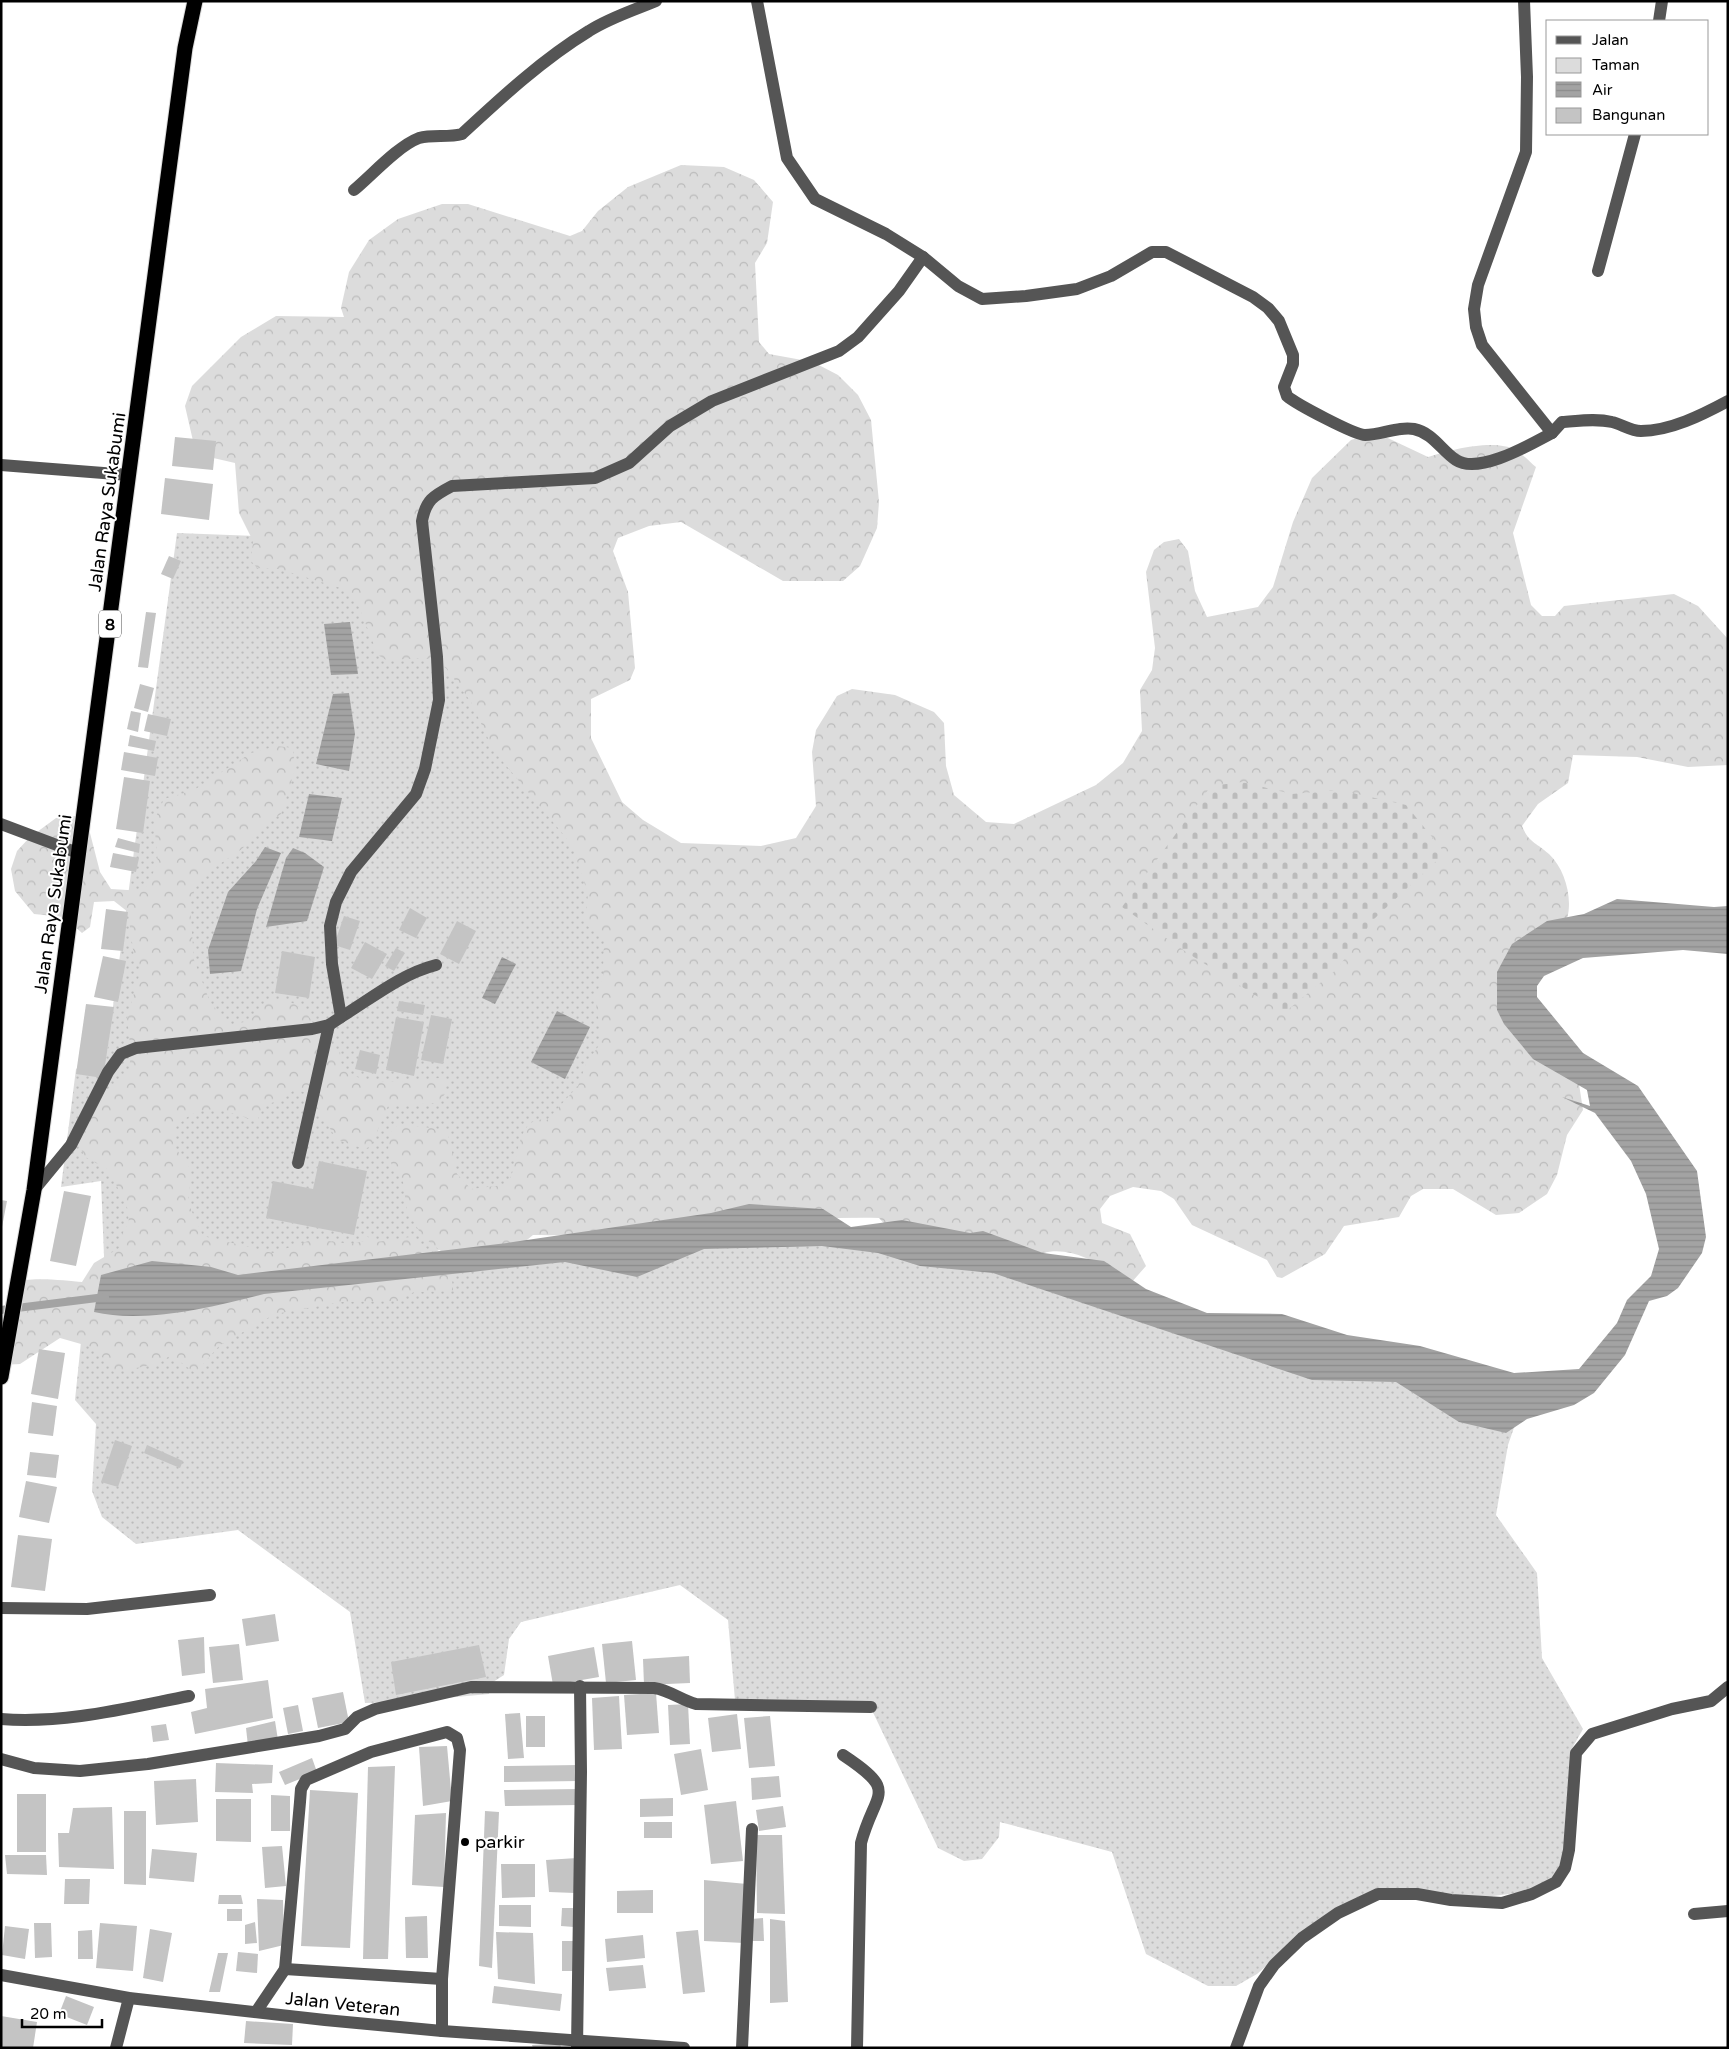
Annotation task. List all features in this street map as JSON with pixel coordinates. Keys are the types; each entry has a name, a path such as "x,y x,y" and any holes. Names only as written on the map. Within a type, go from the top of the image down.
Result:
{"highway":[{"name":"Jalan Raya Sukabumi","path":"1,1377 34,1190 185,48 195,1"}],"street":[{"path":"354,190 407,144 419,138 453,137 462,134 512,89 564,47 591,30 656,1"},
{"path":"756,1 787,158 815,199 867,223 923,257 958,286 982,299 1026,296 1077,289 1111,276 1152,252 1166,252 1253,297 1268,308 1279,321 1293,355 1293,364 1284,387 1287,396 1362,435 1380,434 1412,428 1427,433 1457,461 1472,464 1498,459 1552,433 1562,422 1586,420 1611,422 1639,431 1657,430 1703,415 1728,402"},
{"path":"1524,1 1528,77 1526,152 1478,285 1474,309 1476,327 1482,345 1552,433"},
{"path":"1659,20 1662,1"},
{"path":"1598,271 1634,135"},
{"path":"341,1016 332,964 330,926 336,902 351,872 416,794 425,769 438,700 438,657 422,522 425,506 435,495 452,486 595,478 612,472 629,463 670,426 712,401 839,350 858,337 898,291 923,257"},
{"path":"1,465 130,474"},
{"path":"1,824 78,852"},
{"path":"34,1190 71,1145 108,1072 121,1054 136,1048 312,1029 328,1025 374,997 399,979 417,970 436,965"},
{"path":"298,1163 328,1025"},
{"path":"1,1608 87,1610 210,1595"},
{"path":"1,1758 34,1768 80,1771 148,1764 320,1736 345,1729 357,1717 375,1709 472,1687 580,1686 654,1688 663,1689 687,1702 696,1704 871,1707"},
{"path":"577,2044 581,1782 580,1686"},
{"path":"1236,2048 1259,1986 1274,1965 1302,1938 1338,1913 1378,1894 1417,1894 1451,1900 1502,1903 1532,1894 1556,1882 1565,1868 1569,1850 1576,1752 1592,1734 1672,1709 1710,1701 1728,1687"},
{"path":"1,1719 32,1722 66,1719 189,1696"},
{"path":"256,2012 285,1969 300,1802 306,1780 371,1752 447,1732 457,1738 460,1750 442,1980 442,2031"},
{"path":"843,1755 868,1771 879,1785 878,1802 867,1821 861,1843 857,2048"},
{"path":"742,2048 752,1829"},
{"path":"1694,1914 1728,1911"},
{"path":"285,1969 442,1980"},
{"name":"Jalan Veteran","path":"1,1976 129,1998 442,2031 518,2042 684,2048"},
{"path":"116,2048 129,1998"}],"green space":[{"path":"681,165 724,167 754,180 773,202 767,243 755,263 759,342 769,354 813,362 838,375 858,395 871,420 879,502 877,528 860,566 843,581 783,581 681,522 649,526 618,538 613,551 628,592 635,668 630,680 591,699 591,738 622,802 643,820 681,843 761,846 796,838 816,806 812,752 816,730 837,696 852,689 895,695 934,712 944,723 946,766 954,795 986,822 1014,824 1096,785 1123,763 1142,731 1140,690 1152,670 1155,648 1146,572 1154,550 1164,542 1179,539 1188,551 1195,591 1207,617 1258,607 1273,587 1293,522 1312,478 1351,440 1375,432 1428,457 1472,446 1496,445 1507,447 1521,454 1536,467 1513,533 1531,605 1542,616 1555,616 1564,606 1674,594 1698,606 1728,639 1728,765 1688,767 1637,757 1573,755 1568,783 1538,804 1522,826 1530,839 1555,860 1566,884 1569,902 1567,919 1507,978 1579,1084 1583,1110 1567,1135 1557,1175 1547,1194 1519,1213 1496,1215 1453,1189 1423,1189 1411,1196 1399,1217 1344,1226 1325,1254 1282,1278 1277,1277 1267,1260 1192,1225 1174,1199 1161,1191 1133,1187 1110,1196 1100,1209 1102,1223 1130,1234 1146,1266 1131,1283 1089,1259 1067,1252 1043,1253 889,1229 879,1218 792,1220 620,1233 533,1235 511,1253 452,1260 422,1236 407,1210 403,1182 392,1166 388,1150 391,1132 399,1124 447,1130 457,1174 471,1189 504,1185 511,1176 525,1130 537,1120 547,1120 578,1086 586,1064 602,1041 595,997 603,977 604,938 585,924 588,894 572,845 494,751 471,702 446,668 428,658 386,660 378,655 359,607 347,590 279,569 257,568 251,561 253,541 239,513 235,463 196,454 185,406 192,386 241,337 276,316 344,317 341,308 349,272 369,240 398,219 442,204 468,204 570,236 582,231 598,211 628,187"},
{"path":"177,533 284,537 459,661 612,872 609,1092 473,1229 434,1253 105,1281 101,1181 61,1187 76,1069 107,1051"},
{"path":"277,746 293,748 295,770 281,814 261,827 242,849 202,876 193,893 190,907 194,960 210,1002 229,1025 249,1021 271,999 297,1005 305,1012 330,1045 340,1052 343,1067 351,1074 362,1079 390,1082 442,1078 447,1082 445,1094 437,1103 388,1106 371,1146 365,1149 337,1140 309,1094 295,1089 282,1100 264,1105 257,1121 223,1111 204,1110 195,1113 175,1128 175,1147 191,1170 188,1203 203,1236 273,1253 314,1239 351,1244 364,1241 365,1235 376,1242 410,1237 425,1247 445,1266 452,1282 453,1291 414,1292 397,1301 341,1302 275,1314 220,1345 195,1373 171,1355 158,1364 114,1372 95,1348 60,1338 20,1364 1,1365 4,1309 11,1289 16,1283 38,1279 82,1282 94,1263 121,1247 120,1238 129,1222 127,1207 109,1170 85,1157 78,1143 96,1107 129,1072 131,1052 127,1018 141,969 134,957 128,912 114,901 94,902 90,927 82,933 64,917 34,914 15,891 11,869 17,851 29,838 56,818 76,816 90,833 100,872 111,889 144,891 158,863 154,821 164,799 194,790 251,753"},
{"path":"1242,782 1292,794 1339,790 1406,805 1445,853 1374,919 1337,969 1284,1013 1189,954 1122,907 1211,786"},
{"path":"822,1244 878,1251 993,1271 1396,1380 1517,1419 1508,1445 1496,1515 1537,1573 1542,1658 1583,1729 1571,1750 1573,1849 1555,1877 1531,1891 1470,1899 1379,1889 1304,1933 1257,1974 1236,1986 1208,1986 1146,1954 1112,1852 1000,1822 999,1837 982,1859 964,1861 938,1848 868,1702 735,1700 728,1620 680,1585 521,1622 509,1639 504,1675 490,1684 489,1694 401,1702 365,1703 350,1612 238,1530 136,1544 102,1517 92,1491 96,1424 75,1400 82,1332 263,1293 704,1247"}],"water":[{"path":"350,622 358,674 331,675 324,624"},
{"path":"349,693 355,734 349,771 316,764 333,694"},
{"path":"309,794 342,798 332,841 299,837"},
{"path":"265,847 281,853 257,909 241,971 210,974 208,950 228,892 256,861"},
{"path":"293,848 305,853 324,867 307,921 266,927 286,858"},
{"path":"1617,899 1714,907 1728,906 1728,954 1683,950 1583,958 1544,976 1537,986 1537,997 1583,1053 1638,1086 1697,1171 1706,1237 1702,1253 1678,1288 1667,1296 1649,1301 1625,1355 1594,1393 1574,1405 1527,1419 1506,1433 1459,1422 1396,1382 1312,1380 993,1273 920,1266 878,1253 822,1246 704,1249 637,1277 565,1262 264,1294 202,1309 157,1315 114,1315 94,1312 101,1275 152,1261 211,1267 238,1275 507,1243 711,1213 749,1204 823,1209 851,1227 902,1220 970,1233 983,1231 1043,1253 1104,1261 1146,1289 1207,1313 1282,1314 1347,1335 1420,1346 1514,1373 1579,1369 1617,1323 1627,1300 1651,1276 1659,1249 1646,1194 1631,1161 1595,1113 1562,1097 1590,1106 1587,1090 1533,1059 1504,1024 1497,1010 1497,972 1512,944 1547,921 1584,914"},
{"path":"502,957 516,964 495,1004 482,998"},
{"path":"557,1011 590,1027 565,1079 531,1062"}],"building":[{"path":"175,437 216,441 213,470 172,466"},
{"path":"165,478 213,484 209,520 161,514"},
{"path":"169,556 181,561 173,579 161,574"},
{"path":"146,612 156,613 148,668 138,667"},
{"path":"140,684 154,688 148,712 134,708"},
{"path":"131,711 141,713 138,732 127,729"},
{"path":"148,714 171,719 167,736 144,731"},
{"path":"130,735 156,741 154,751 128,746"},
{"path":"124,752 158,758 155,776 121,770"},
{"path":"124,777 150,781 143,833 116,829"},
{"path":"118,838 140,844 139,853 115,847"},
{"path":"113,853 139,858 136,872 110,867"},
{"path":"410,908 427,918 416,938 399,930"},
{"path":"106,909 128,912 123,951 101,949"},
{"path":"344,916 360,921 350,950 334,945"},
{"path":"457,921 476,931 459,964 440,954"},
{"path":"365,942 387,954 372,979 351,968"},
{"path":"396,948 405,953 394,971 385,966"},
{"path":"282,951 315,957 309,998 275,993"},
{"path":"103,956 126,961 118,1002 94,997"},
{"path":"399,1001 425,1005 423,1015 397,1011"},
{"path":"86,1004 114,1007 103,1078 76,1074"},
{"path":"431,1015 452,1019 443,1064 421,1060"},
{"path":"396,1017 424,1022 414,1076 386,1070"},
{"path":"360,1050 380,1055 376,1074 355,1069"},
{"path":"319,1161 367,1171 354,1235 266,1218 273,1181 313,1189"},
{"path":"64,1191 91,1196 76,1266 50,1261"},
{"path":"1,1200 7,1201 2,1227 1,1227"},
{"path":"39,1349 65,1353 58,1399 31,1394"},
{"path":"32,1402 57,1406 53,1436 28,1433"},
{"path":"115,1440 132,1446 118,1487 101,1482"},
{"path":"147,1445 183,1461 180,1468 144,1453"},
{"path":"30,1452 59,1455 56,1478 27,1475"},
{"path":"26,1481 57,1487 49,1523 19,1517"},
{"path":"18,1535 52,1539 45,1591 11,1587"},
{"path":"275,1614 279,1641 246,1646 242,1619"},
{"path":"204,1637 205,1673 182,1676 178,1640"},
{"path":"632,1641 636,1680 606,1683 602,1644"},
{"path":"239,1644 243,1680 213,1683 209,1647"},
{"path":"479,1645 486,1677 396,1695 391,1662"},
{"path":"594,1647 599,1677 553,1685 548,1656"},
{"path":"689,1656 690,1683 644,1685 643,1659"},
{"path":"268,1680 273,1718 195,1734 191,1712 207,1708 205,1689"},
{"path":"343,1692 349,1722 318,1728 312,1698"},
{"path":"656,1693 659,1733 627,1735 624,1695"},
{"path":"619,1696 622,1749 594,1750 592,1698"},
{"path":"688,1704 690,1744 670,1745 668,1705"},
{"path":"298,1705 303,1731 288,1734 283,1708"},
{"path":"520,1713 524,1758 508,1759 505,1714"},
{"path":"737,1714 741,1749 712,1752 708,1718"},
{"path":"526,1716 545,1716 545,1747 526,1747"},
{"path":"770,1716 775,1766 749,1768 744,1718"},
{"path":"275,1721 278,1740 248,1746 246,1728"},
{"path":"166,1724 169,1740 153,1742 151,1726"},
{"path":"447,1746 452,1801 423,1806 419,1747"},
{"path":"701,1749 708,1790 681,1795 674,1754"},
{"path":"312,1758 317,1772 285,1785 279,1772"},
{"path":"216,1763 273,1765 272,1783 252,1784 253,1793 215,1792"},
{"path":"579,1765 579,1781 504,1782 504,1766"},
{"path":"395,1766 388,1959 363,1959 368,1767"},
{"path":"779,1776 781,1797 752,1800 751,1778"},
{"path":"196,1779 198,1822 156,1825 154,1781"},
{"path":"578,1789 578,1805 505,1806 504,1790"},
{"path":"310,1790 358,1793 350,1948 301,1946"},
{"path":"17,1794 46,1794 46,1852 17,1852"},
{"path":"271,1795 290,1796 290,1831 271,1831"},
{"path":"673,1798 673,1816 640,1817 640,1799"},
{"path":"216,1799 251,1799 251,1842 216,1841"},
{"path":"736,1801 743,1861 711,1864 704,1805"},
{"path":"783,1806 786,1827 759,1831 756,1810"},
{"path":"112,1807 114,1869 59,1867 58,1833 69,1833 73,1808"},
{"path":"124,1811 146,1811 146,1885 124,1884"},
{"path":"485,1811 499,1812 492,1968 479,1966"},
{"path":"446,1813 444,1887 412,1885 415,1815"},
{"path":"644,1822 672,1822 672,1838 644,1838"},
{"path":"756,1835 782,1835 785,1914 757,1913"},
{"path":"282,1846 286,1886 265,1888 262,1847"},
{"path":"152,1849 197,1853 194,1882 149,1878"},
{"path":"5,1855 46,1855 47,1875 7,1874"},
{"path":"577,1858 575,1893 549,1892 546,1860"},
{"path":"501,1864 535,1864 535,1897 502,1898"},
{"path":"65,1879 90,1879 89,1904 64,1904"},
{"path":"704,1880 747,1884 744,1943 704,1941"},
{"path":"653,1890 653,1913 617,1913 617,1891"},
{"path":"219,1895 241,1895 243,1904 218,1904"},
{"path":"257,1899 283,1900 284,1945 259,1951"},
{"path":"499,1905 531,1905 531,1927 499,1926"},
{"path":"562,1908 575,1908 574,1927 561,1926"},
{"path":"227,1909 242,1909 242,1921 227,1921"},
{"path":"427,1916 428,1958 406,1958 405,1917"},
{"path":"763,1918 764,1941 752,1941 751,1919"},
{"path":"770,1919 785,1921 788,2002 770,2003"},
{"path":"255,1922 257,1943 245,1944 245,1925"},
{"path":"34,1923 51,1923 52,1957 35,1958"},
{"path":"100,1923 137,1926 133,1971 96,1968"},
{"path":"5,1926 29,1929 25,1959 2,1955"},
{"path":"150,1929 172,1933 163,1982 143,1978"},
{"path":"92,1930 93,1959 78,1959 78,1931"},
{"path":"698,1930 705,1992 683,1994 676,1932"},
{"path":"496,1932 533,1933 535,1984 498,1979"},
{"path":"643,1935 645,1958 607,1962 605,1939"},
{"path":"562,1941 574,1941 574,1971 562,1971"},
{"path":"238,1952 258,1954 257,1973 236,1971"},
{"path":"218,1953 228,1953 220,1992 209,1992"},
{"path":"643,1965 646,1988 609,1991 606,1968"},
{"path":"494,1986 562,1994 560,2011 492,2003"},
{"path":"66,1996 94,2007 87,2025 59,2014"},
{"path":"1,2016 37,2022 33,2048 1,2048"},
{"path":"246,2021 293,2024 292,2045 244,2043"},
{"path":"560,2043 561,2048 533,2048 532,2045"}],"waterway":[{"path":"1,1310 105,1297"}],"place":[{"name":"parkir","path":"465,1842"}]}
